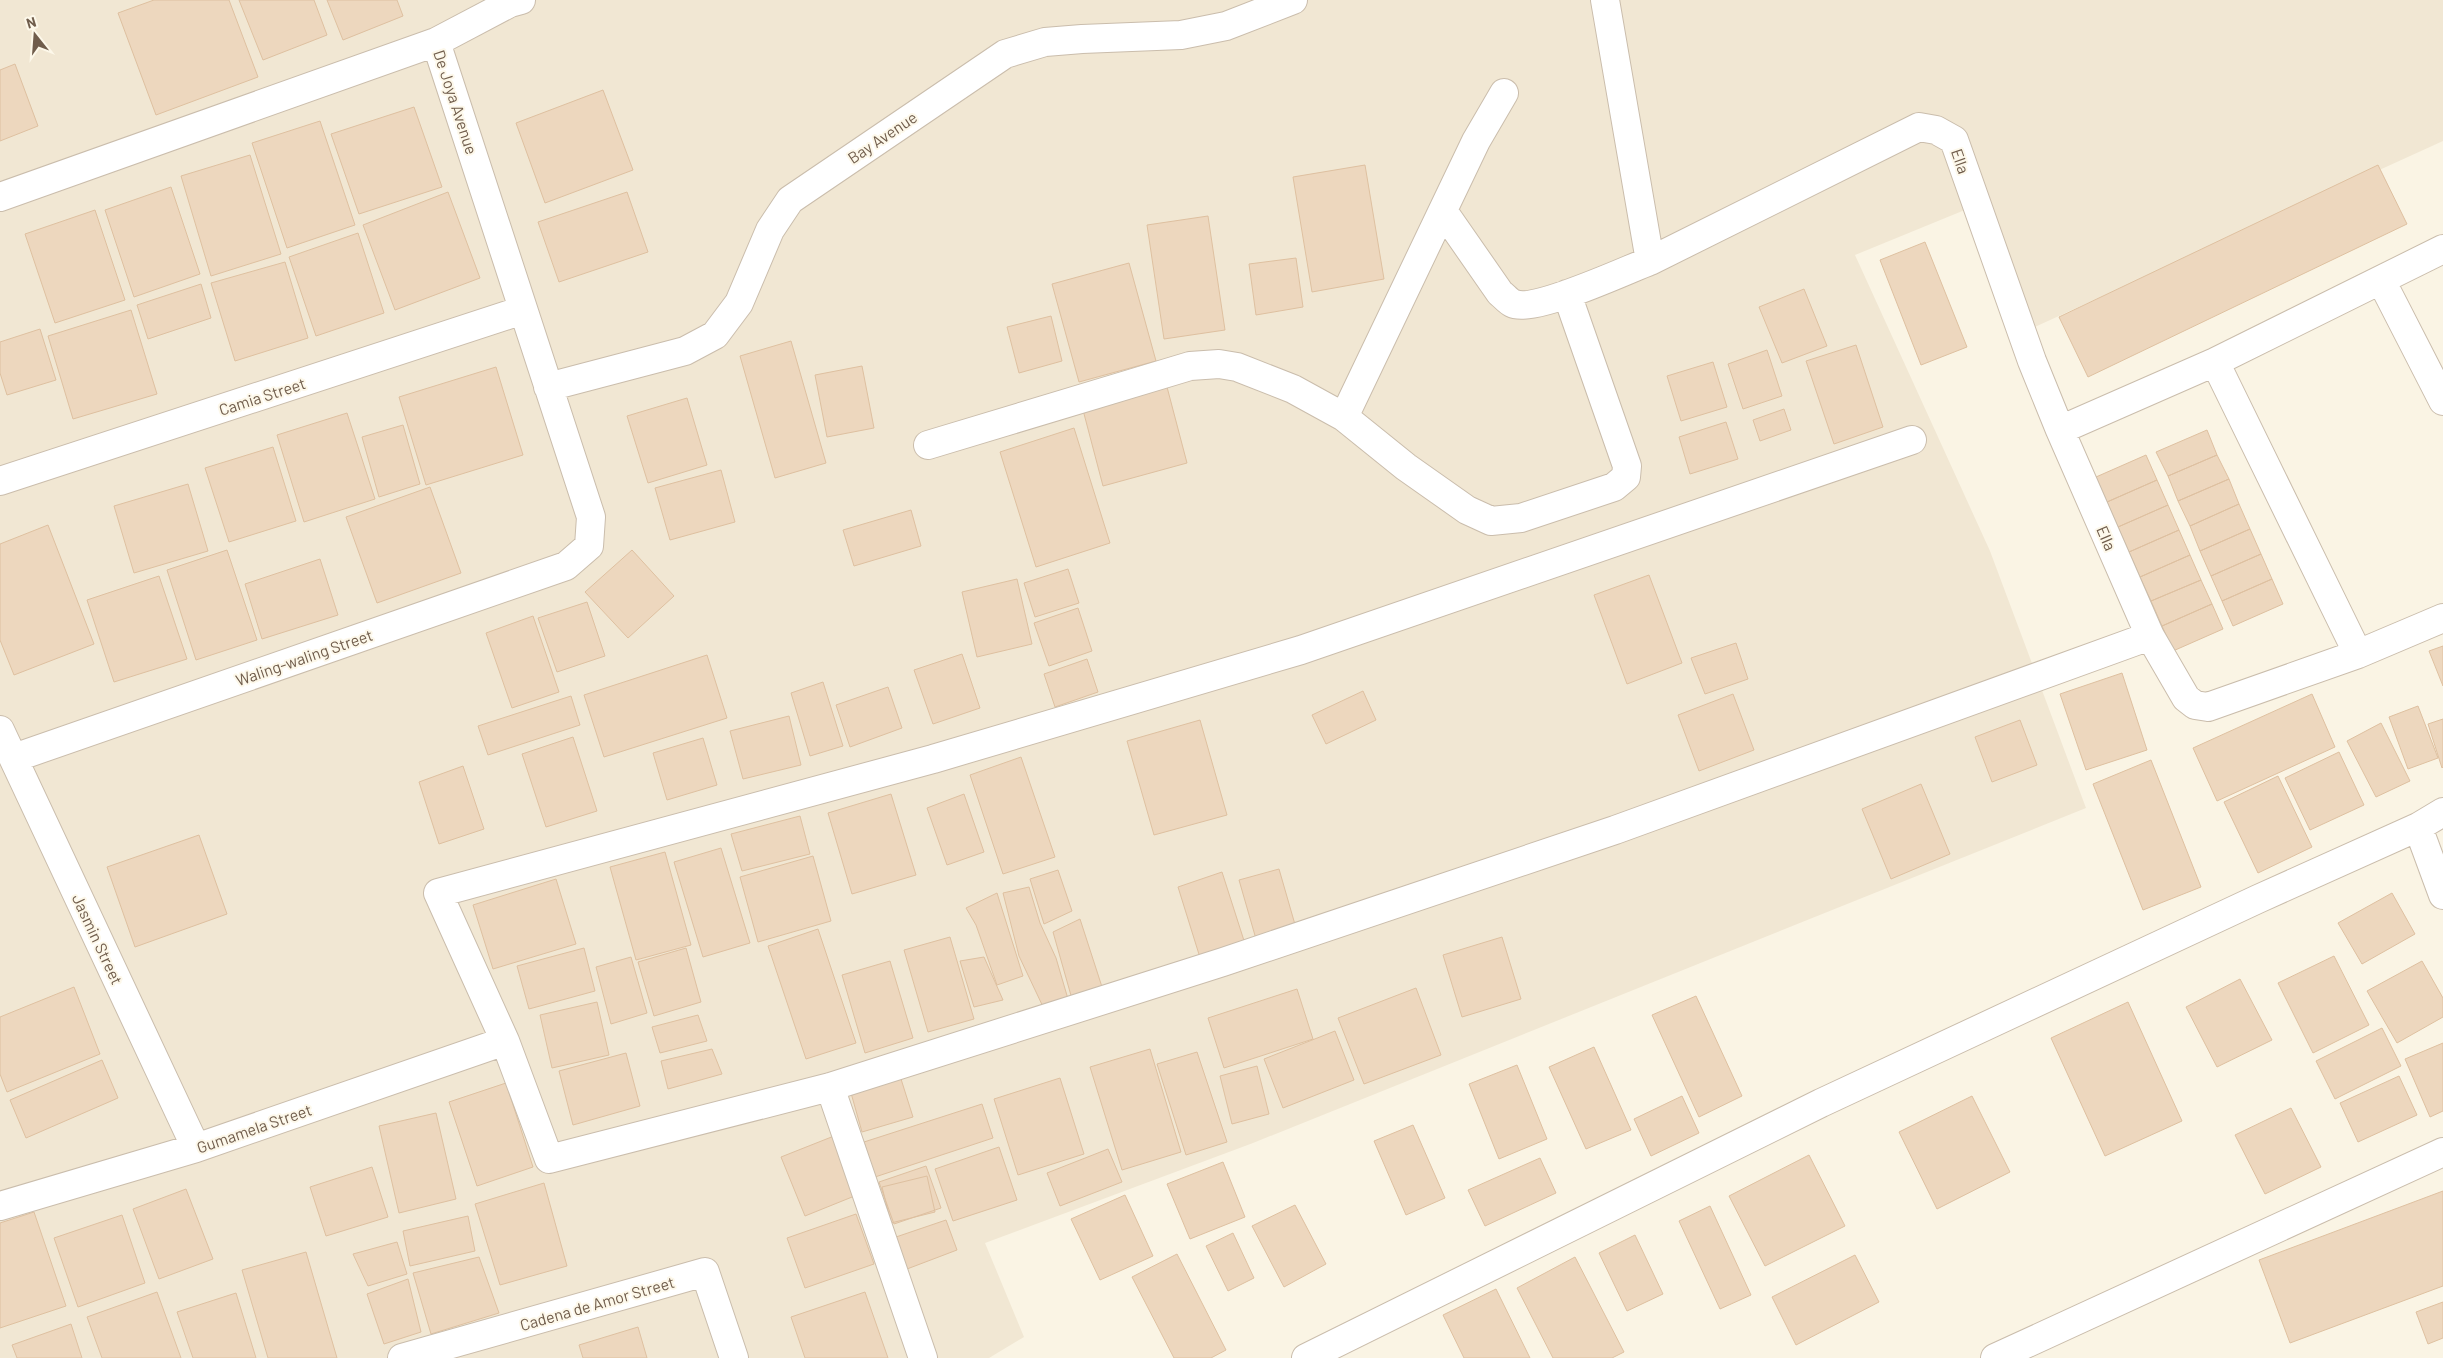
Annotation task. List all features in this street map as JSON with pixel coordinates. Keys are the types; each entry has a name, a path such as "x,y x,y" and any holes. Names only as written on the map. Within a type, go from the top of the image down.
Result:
{"street":[{"path":"436,42 510,3 521,0"},
{"name":"Bay Avenue","path":"548,386 685,351 715,336 739,304 770,230 790,200 1005,54 1045,42 1082,38 1181,35 1226,26 1293,0"},
{"path":"1605,0 1650,261"},
{"name":"De Joya Avenue","path":"0,197 436,42 591,517 589,546"},
{"path":"1344,417 1476,141 1504,93"},
{"name":"Ella","path":"1443,210 1500,293 1513,304 1531,305 1568,294 1650,261 1919,127 1936,130 1954,140 2032,361 2060,430 2150,636 2186,698 2195,705 2208,707 2358,654"},
{"path":"2060,430 2215,362 2443,249"},
{"path":"2381,280 2443,401"},
{"path":"928,445 1190,366 1220,364 1237,368 1293,389 1344,417 1406,467 1467,510 1491,521 1521,518 1614,487 1626,477 1627,466 1568,294"},
{"name":"Camia Street","path":"0,481 523,310"},
{"path":"2215,362 2358,654 2443,618"},
{"path":"1912,440 1301,650 933,759 438,893 505,1042 549,1159 830,1087 1223,962 1615,830 2150,636"},
{"name":"Waling-waling Street","path":"14,758 566,566 589,546"},
{"name":"Jasmin Street","path":"0,730 196,1148"},
{"path":"1306,1358 1830,1099 2258,898 2418,826 2443,812"},
{"path":"2418,826 2443,895"},
{"name":"Gumamela Street","path":"0,1206 196,1148 505,1042"},
{"path":"830,1087 923,1358"},
{"path":"1995,1358 2443,1152"},
{"name":"Cadena de Amor Street","path":"402,1358 705,1272 734,1358"}],"shaded area":[{"path":"0,0 2443,0 2443,141 2024,332 1977,205 1855,255 1990,551 2086,808 1253,1143 985,1243 1024,1337 989,1358 0,1358"}],"building":[{"path":"154,0 229,0 258,77 156,115 118,13"},
{"path":"239,0 314,0 327,35 263,60"},
{"path":"327,0 397,0 403,16 343,40"},
{"path":"15,64 38,126 0,141 0,70"},
{"path":"603,90 633,170 545,203 516,123"},
{"path":"414,107 442,187 359,214 331,134"},
{"path":"320,121 355,225 287,248 252,143"},
{"path":"250,155 281,254 211,276 181,176"},
{"path":"1365,165 1384,279 1312,292 1293,177"},
{"path":"2378,165 2407,224 2088,377 2059,317"},
{"path":"171,187 200,274 134,297 105,210"},
{"path":"448,192 480,278 395,310 363,225"},
{"path":"627,192 648,252 559,282 538,222"},
{"path":"95,210 125,300 55,323 25,234"},
{"path":"1208,216 1225,330 1164,339 1147,225"},
{"path":"358,233 384,313 316,336 289,257"},
{"path":"1925,242 1967,347 1921,365 1880,260"},
{"path":"1296,258 1303,307 1256,315 1249,264"},
{"path":"285,262 308,338 235,361 211,283"},
{"path":"1129,263 1156,361 1079,382 1052,284"},
{"path":"201,284 211,318 148,339 137,305"},
{"path":"1804,289 1827,346 1782,363 1759,307"},
{"path":"131,310 157,394 73,419 48,336"},
{"path":"1051,316 1062,361 1019,373 1007,327"},
{"path":"40,329 56,380 7,395 0,373 0,342"},
{"path":"791,341 826,463 775,478 740,356"},
{"path":"1856,345 1883,427 1834,444 1806,361"},
{"path":"1767,350 1782,396 1743,409 1728,364"},
{"path":"1713,362 1727,407 1681,421 1667,376"},
{"path":"862,366 874,428 827,437 815,375"},
{"path":"496,367 523,455 426,485 399,397"},
{"path":"1167,387 1187,463 1103,486 1083,410"},
{"path":"687,398 707,465 648,483 627,416"},
{"path":"1784,409 1791,430 1760,441 1753,420"},
{"path":"347,413 375,499 304,522 277,435"},
{"path":"1726,422 1738,459 1690,474 1679,437"},
{"path":"403,425 420,484 379,497 362,437"},
{"path":"1074,428 1110,543 1036,567 1000,452"},
{"path":"2207,430 2217,455 2168,476 2156,452"},
{"path":"273,447 296,521 229,542 205,468"},
{"path":"2146,455 2157,480 2107,502 2096,477"},
{"path":"2217,455 2229,479 2178,501 2168,476"},
{"path":"721,470 735,522 670,540 655,488"},
{"path":"2229,479 2239,504 2190,526 2178,501"},
{"path":"2157,480 2168,505 2118,527 2107,502"},
{"path":"188,484 208,551 134,573 114,506"},
{"path":"430,487 461,573 377,603 346,517"},
{"path":"2239,504 2250,529 2200,551 2190,526"},
{"path":"2168,505 2179,530 2129,552 2118,527"},
{"path":"911,510 921,546 854,566 843,530"},
{"path":"48,525 94,644 14,675 0,640 0,544"},
{"path":"2250,529 2261,554 2211,576 2200,551"},
{"path":"2179,530 2190,555 2140,577 2129,552"},
{"path":"227,550 257,640 196,660 167,570"},
{"path":"632,550 674,596 628,638 585,592"},
{"path":"2261,554 2272,579 2222,601 2211,576"},
{"path":"2190,555 2201,580 2151,601 2140,577"},
{"path":"320,559 338,615 262,639 245,584"},
{"path":"1068,569 1079,603 1035,617 1024,583"},
{"path":"1649,575 1682,663 1627,684 1594,595"},
{"path":"159,576 187,659 114,682 87,600"},
{"path":"1017,579 1032,644 977,657 962,592"},
{"path":"2272,579 2283,604 2233,626 2222,601"},
{"path":"2201,580 2212,604 2162,626 2151,601"},
{"path":"587,602 605,656 557,672 538,618"},
{"path":"2212,604 2223,629 2173,651 2162,626"},
{"path":"1078,608 1092,651 1049,666 1034,623"},
{"path":"533,616 559,692 512,708 486,633"},
{"path":"1736,643 1748,679 1705,694 1691,658"},
{"path":"2443,646 2443,686 2429,651"},
{"path":"962,654 980,708 933,724 914,670"},
{"path":"707,655 727,718 604,757 584,695"},
{"path":"1087,659 1098,692 1055,707 1044,674"},
{"path":"2122,673 2147,750 2086,770 2060,694"},
{"path":"823,682 843,746 810,756 791,693"},
{"path":"888,687 902,728 850,747 836,705"},
{"path":"1363,691 1376,720 1326,744 1312,715"},
{"path":"1733,694 1754,750 1699,771 1678,715"},
{"path":"2312,694 2335,747 2217,801 2193,748"},
{"path":"571,696 580,725 488,755 478,726"},
{"path":"2418,706 2438,758 2408,769 2389,717"},
{"path":"789,716 801,765 743,779 730,731"},
{"path":"2443,719 2443,767 2442,768 2428,724"},
{"path":"1200,720 1227,815 1154,835 1127,741"},
{"path":"2020,720 2037,765 1992,782 1975,737"},
{"path":"2381,723 2410,781 2376,797 2347,741"},
{"path":"573,737 597,811 546,827 522,754"},
{"path":"703,738 717,785 667,800 653,753"},
{"path":"2339,752 2364,805 2310,830 2285,778"},
{"path":"1021,757 1055,857 1003,874 970,775"},
{"path":"2151,760 2201,887 2143,910 2093,784"},
{"path":"463,766 484,829 439,844 419,782"},
{"path":"2278,776 2312,847 2258,873 2224,802"},
{"path":"1921,784 1950,854 1891,879 1862,809"},
{"path":"891,794 916,875 852,894 828,813"},
{"path":"964,794 984,852 947,865 927,808"},
{"path":"800,816 810,854 742,871 731,834"},
{"path":"199,835 227,914 135,947 107,867"},
{"path":"721,848 750,943 703,957 674,862"},
{"path":"665,852 691,945 636,960 610,867"},
{"path":"813,856 831,921 758,942 740,877"},
{"path":"1279,869 1296,928 1256,939 1239,880"},
{"path":"1058,870 1072,911 1044,924 1030,879"},
{"path":"1222,872 1247,950 1202,964 1178,887"},
{"path":"556,879 576,944 493,969 473,905"},
{"path":"1029,887 1040,923 1056,958 1068,999 1045,1011 1019,956 1003,893"},
{"path":"997,893 1023,976 997,985 976,925 966,908"},
{"path":"2392,893 2415,934 2362,964 2338,923"},
{"path":"1080,919 1103,990 1072,999 1053,932"},
{"path":"818,929 856,1043 806,1059 768,946"},
{"path":"950,937 974,1019 928,1032 904,950"},
{"path":"1502,937 1521,999 1462,1017 1443,955"},
{"path":"584,948 595,991 529,1009 517,966"},
{"path":"686,948 701,1002 654,1016 638,962"},
{"path":"2334,956 2369,1025 2313,1053 2278,983"},
{"path":"631,957 647,1013 611,1024 596,967"},
{"path":"984,957 1003,1000 974,1007 960,961"},
{"path":"890,961 913,1038 865,1053 842,975"},
{"path":"2422,961 2443,998 2443,1017 2397,1043 2367,991"},
{"path":"2240,979 2272,1040 2217,1067 2186,1007"},
{"path":"74,987 100,1054 7,1092 0,1074 0,1017"},
{"path":"1416,988 1441,1055 1364,1084 1338,1018"},
{"path":"1297,989 1313,1039 1224,1068 1208,1018"},
{"path":"1696,996 1742,1096 1699,1117 1652,1015"},
{"path":"597,1002 609,1055 552,1068 540,1015"},
{"path":"2128,1002 2182,1121 2105,1156 2051,1038"},
{"path":"698,1015 707,1041 660,1053 652,1027"},
{"path":"2382,1028 2401,1066 2335,1099 2316,1061"},
{"path":"1335,1031 1354,1080 1283,1108 1264,1059"},
{"path":"2443,1043 2443,1111 2430,1117 2405,1059"},
{"path":"1594,1047 1631,1130 1586,1149 1549,1067"},
{"path":"712,1049 722,1074 668,1089 661,1061"},
{"path":"1150,1049 1181,1152 1122,1170 1090,1067"},
{"path":"1197,1052 1227,1142 1186,1155 1157,1064"},
{"path":"626,1053 640,1106 573,1125 559,1071"},
{"path":"102,1060 118,1098 26,1138 10,1100"},
{"path":"1517,1065 1547,1139 1499,1159 1469,1084"},
{"path":"1257,1066 1269,1114 1232,1124 1220,1076"},
{"path":"2399,1076 2417,1115 2358,1142 2340,1103"},
{"path":"1060,1078 1084,1154 1018,1175 994,1099"},
{"path":"901,1079 913,1117 862,1132 851,1093"},
{"path":"506,1083 533,1167 477,1186 449,1102"},
{"path":"1682,1096 1699,1133 1651,1156 1634,1119"},
{"path":"1972,1096 2010,1172 1937,1209 1899,1132"},
{"path":"982,1104 993,1138 875,1177 864,1142"},
{"path":"2291,1108 2321,1167 2265,1194 2235,1135"},
{"path":"436,1113 456,1199 399,1213 379,1126"},
{"path":"1413,1125 1445,1198 1406,1215 1374,1141"},
{"path":"834,1136 857,1195 805,1216 781,1157"},
{"path":"999,1147 1017,1200 953,1221 935,1169"},
{"path":"1108,1149 1122,1182 1060,1206 1047,1173"},
{"path":"1809,1155 1845,1226 1765,1266 1729,1196"},
{"path":"1540,1158 1556,1193 1485,1226 1468,1190"},
{"path":"1223,1162 1245,1217 1190,1239 1167,1184"},
{"path":"926,1166 941,1208 894,1224 879,1182"},
{"path":"372,1167 388,1217 326,1236 310,1187"},
{"path":"927,1176 935,1212 891,1223 882,1187"},
{"path":"544,1183 567,1266 500,1285 475,1204"},
{"path":"186,1189 213,1259 159,1279 133,1209"},
{"path":"2443,1191 2443,1286 2290,1343 2259,1260"},
{"path":"1125,1195 1153,1256 1100,1280 1071,1219"},
{"path":"1295,1205 1326,1264 1284,1287 1252,1226"},
{"path":"1710,1206 1751,1295 1720,1309 1679,1221"},
{"path":"34,1212 66,1306 0,1328 0,1223"},
{"path":"856,1214 874,1264 805,1288 787,1238"},
{"path":"122,1215 145,1283 78,1307 54,1238"},
{"path":"468,1216 475,1251 410,1266 403,1231"},
{"path":"946,1220 957,1250 907,1269 896,1237"},
{"path":"1233,1233 1254,1278 1228,1291 1206,1246"},
{"path":"1635,1235 1663,1294 1627,1311 1599,1253"},
{"path":"397,1242 407,1274 368,1286 353,1254"},
{"path":"306,1252 337,1358 268,1358 242,1270"},
{"path":"1177,1254 1226,1350 1211,1358 1174,1358 1132,1277"},
{"path":"1855,1255 1879,1302 1796,1345 1772,1297"},
{"path":"479,1257 499,1313 431,1334 413,1273"},
{"path":"1575,1257 1624,1352 1612,1358 1553,1358 1517,1288"},
{"path":"408,1279 421,1332 384,1344 367,1294"},
{"path":"1496,1289 1530,1358 1464,1358 1443,1315"},
{"path":"157,1292 181,1358 102,1358 87,1317"},
{"path":"865,1292 888,1358 805,1358 791,1317"},
{"path":"236,1293 256,1358 193,1358 177,1312"},
{"path":"2443,1302 2443,1338 2428,1344 2416,1312"},
{"path":"71,1324 82,1358 17,1358 12,1345"},
{"path":"638,1327 647,1358 583,1358 579,1345"}]}
